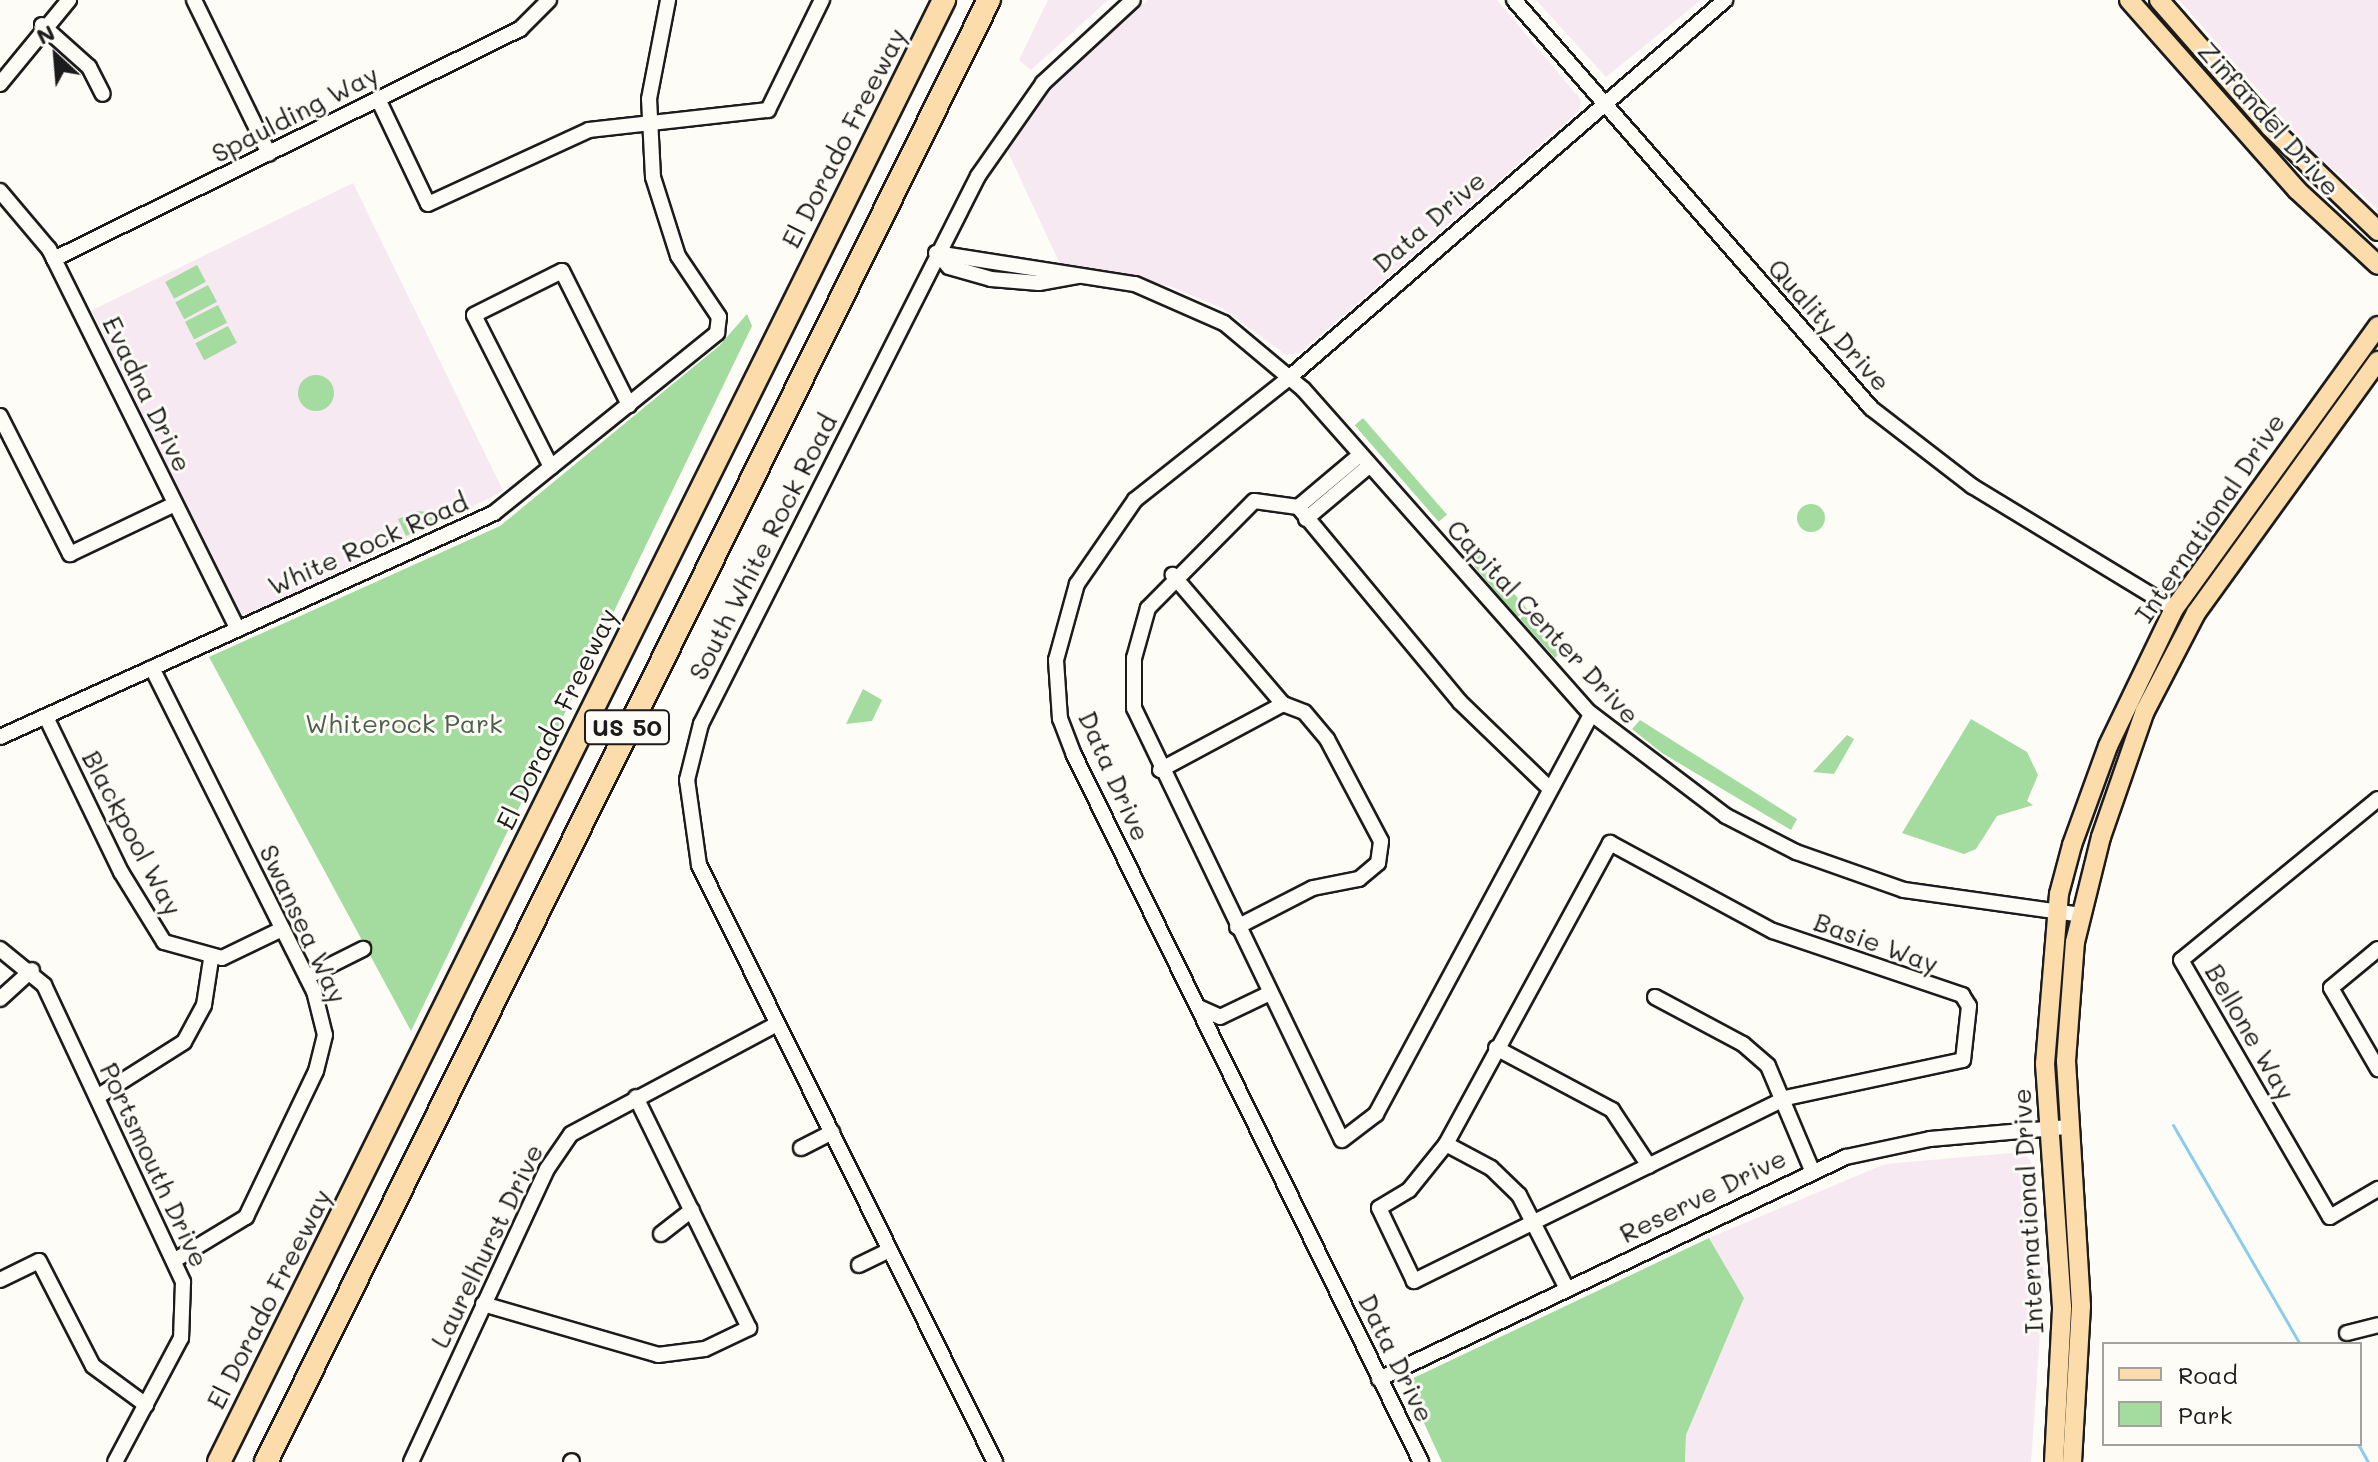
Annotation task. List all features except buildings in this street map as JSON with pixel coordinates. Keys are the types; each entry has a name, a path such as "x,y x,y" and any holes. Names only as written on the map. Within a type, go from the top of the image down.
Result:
{"highway":[{"name":"El Dorado Freeway","path":"219,1462 944,0"},
{"name":"US 50","path":"267,1460 989,0"},
{"path":"205,1462 247,1405"}],"main road":[{"name":"Zinfandel Drive","path":"2129,0 2314,209 2378,265"},
{"name":"Zinfandel Drive","path":"2159,0 2270,127 2378,231"},
{"name":"International Drive","path":"2054,1462 2062,1307 2047,1129 2059,914 2072,845 2108,746 2174,609 2243,509 2378,326"},
{"name":"International Drive","path":"2072,1462 2081,1306 2066,1061 2081,915 2128,752 2196,613 2378,361"},
{"path":"2196,613 2190,601 2243,509"},
{"path":"2128,752 2133,711 2180,617 2174,609"}],"street":[{"path":"0,84 42,25 69,0"},
{"path":"194,0 269,154"},
{"name":"Spaulding Way","path":"54,259 520,29 549,0"},
{"path":"648,118 668,0"},
{"path":"378,99 428,204 569,136 648,118 768,110 822,0"},
{"path":"936,253 1018,115 1075,49 1133,0"},
{"name":"Quality Drive","path":"1514,0 1882,418 1962,479 2174,609"},
{"name":"Data Drive","path":"1421,1462 1068,743 1056,660 1077,584 1104,537 1144,492 1290,377 1725,0"},
{"path":"42,25 89,67 103,94"},
{"name":"White Rock Road","path":"0,737 494,513 717,333 719,317 678,256 663,217 648,118"},
{"name":"Evadna Drive","path":"0,191 54,259 237,628"},
{"name":"Capital Center Drive","path":"936,253 1135,284 1202,312 1290,377 1591,714 1694,796 1796,852 1941,899 2081,915"},
{"name":"South White Rock Road","path":"936,253 691,754 686,806 695,851 777,1024 995,1462"},
{"path":"551,467 474,315 562,271 629,405"},
{"path":"0,416 70,554 175,504"},
{"path":"1302,513 1364,460"},
{"path":"1549,788 1460,702 1302,513 1254,501 1173,575 1148,608 1134,658 1134,708 1160,770 1342,1140 1376,1114 1591,714"},
{"path":"1173,575 1283,704 1304,712 1327,739 1381,841 1378,863 1359,879 1313,888 1237,927"},
{"name":"Swansea Way","path":"152,668 307,977 324,1028 316,1071 246,1217 175,1260"},
{"path":"1160,770 1283,704"},
{"name":"Blackpool Way","path":"46,717 150,924 173,948 211,959"},
{"name":"Bellone Way","path":"2378,799 2181,960 2330,1217 2378,1189"},
{"name":"Basie Way","path":"1610,843 1773,931 1962,995 1969,1006 1963,1060 1786,1098 1535,1225 1414,1281 1379,1208 1409,1190 1446,1144 1496,1048 1610,843"},
{"path":"97,1097 184,1042 204,1005 211,959 243,952 282,929"},
{"name":"Portsmouth Drive","path":"0,949 32,970 175,1260 184,1326 115,1462"},
{"path":"307,977 363,949"},
{"path":"2378,949 2331,988 2378,1069"},
{"path":"0,999 32,970"},
{"path":"1198,1007 1220,1017 1270,993"},
{"path":"1655,997 1743,1044 1768,1066 1786,1098 1812,1170"},
{"name":"Laurelhurst Drive","path":"415,1461 483,1304 554,1158 580,1128 777,1024"},
{"path":"1496,1048 1612,1110 1649,1166"},
{"path":"483,1304 646,1354 716,1346 749,1328 636,1097"},
{"name":"Reserve Drive","path":"1379,1379 1812,1170 1903,1143 2068,1127"},
{"path":"801,1148 832,1132"},
{"path":"1446,1144 1504,1177 1535,1225 1567,1289"},
{"path":"661,1234 692,1210"},
{"path":"859,1265 890,1250"},
{"path":"0,1280 39,1261 93,1366 146,1405"},
{"path":"2347,1333 2378,1325"}],"shaded area":[{"path":"1048,0 1108,0 1031,70 1019,60"},
{"path":"1148,0 1497,0 1581,100 1579,111 1300,353 1286,355 1222,308 1169,286 1060,264 1007,150 1046,90"},
{"path":"1536,0 1701,0 1606,77"},
{"path":"2179,0 2378,0 2378,209 2308,147"},
{"path":"353,183 503,491 242,619 91,311"},
{"path":"2023,1152 2031,1161 2044,1278 2031,1462 1685,1462 1686,1435 1744,1298 1709,1238 1885,1164"}],"green space":[{"path":"197,265 206,282 174,299 165,282"},
{"path":"208,285 217,302 184,319 175,302"},
{"path":"218,305 227,323 194,340 185,322"},
{"name":"Whiterock Park","path":"747,314 752,326 411,1031 209,657 500,526 719,346"},
{"path":"228,326 237,343 204,360 195,343"},
{"path":"316,375 329,380 334,393 329,406 316,411 303,406 298,393 303,380"},
{"path":"1363,418 1447,515 1439,522 1355,425"},
{"path":"1811,504 1821,508 1825,518 1821,528 1811,532 1801,528 1797,518 1801,508"},
{"path":"417,511 430,512 435,523 406,536 398,519"},
{"path":"1475,547 1527,609 1517,617 1465,555"},
{"path":"1529,611 1564,650 1555,658 1520,619"},
{"path":"863,689 882,700 872,721 846,724"},
{"path":"1971,719 2027,752 2038,775 2027,801 2033,805 1997,816 1976,849 1964,854 1902,833"},
{"path":"1640,720 1797,819 1791,830 1662,753 1632,729"},
{"path":"1847,735 1854,739 1834,774 1813,772"},
{"path":"1709,1238 1744,1298 1686,1435 1685,1462 1442,1462 1405,1382"}],"waterway":[{"path":"2173,1125 2299,1342"},
{"path":"2359,1446 2368,1462"}]}
